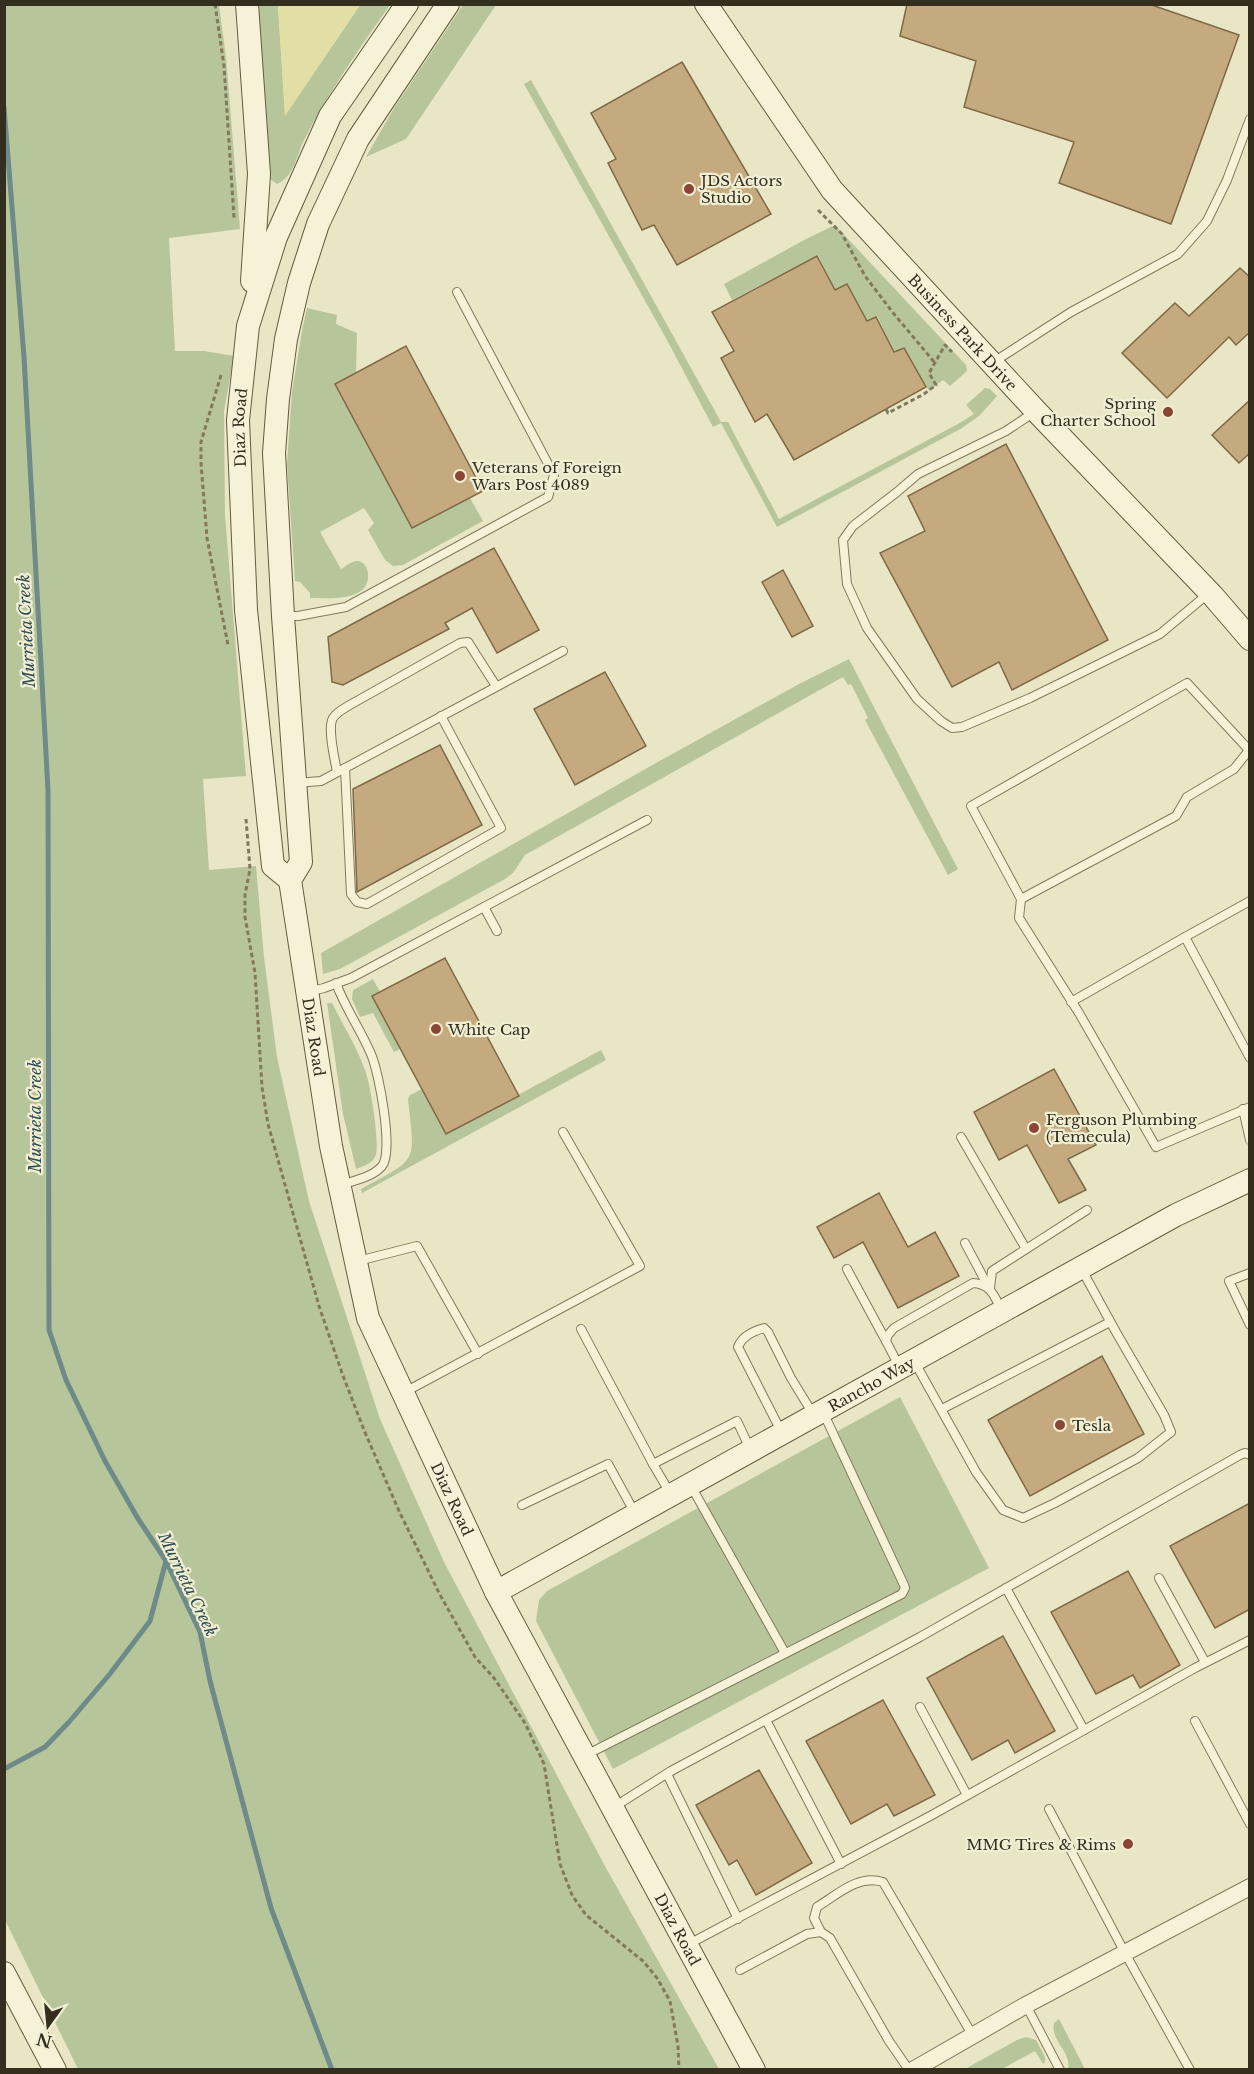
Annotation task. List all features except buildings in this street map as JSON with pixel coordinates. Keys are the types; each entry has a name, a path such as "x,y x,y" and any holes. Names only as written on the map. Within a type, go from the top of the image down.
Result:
{"main road":[{"path":"247,4 259,174 257,231 248,326"},
{"name":"Diaz Road","path":"290,880 273,866 246,610 238,420 248,326 276,237 330,116 407,4"},
{"name":"Diaz Road","path":"448,4 358,139 318,224 299,284 286,339 274,453 301,862 290,880 331,1146 368,1318 496,1592 754,2070"},
{"name":"Business Park Drive","path":"705,4 832,190 1036,411 1209,592 1250,639"},
{"name":"Rancho Way","path":"496,1592 1003,1313 1176,1215 1250,1180"},
{"path":"4,1973 56,2070"}],"street":[{"path":"911,2070 1026,2005 1250,1887"}],"lane":[{"path":"992,363 1071,312 1178,254 1207,220 1227,180 1250,119"},
{"path":"283,616 298,616 346,607 548,497 554,475 457,292"},
{"path":"1036,411 1006,431 918,474 853,526 843,540 847,584 867,628 917,699 952,728 962,727 1030,698 1160,634 1209,592"},
{"path":"441,716 501,828 368,904 357,903 351,894 341,770 331,729 332,720 348,706 460,643 468,642 496,686"},
{"path":"296,783 321,781 562,651"},
{"path":"1021,899 1176,816 1187,797 1234,769 1249,750 1186,683 971,806 1021,899 1019,918 1156,1147 1246,1108 1250,1140"},
{"path":"307,992 351,978 647,820"},
{"path":"1071,1002 1250,901"},
{"path":"484,907 497,931"},
{"path":"1185,937 1250,1058"},
{"path":"336,984 371,1053 376,1070 388,1148 386,1160 379,1170 339,1185"},
{"path":"403,1393 640,1266 563,1132"},
{"path":"962,1137 1026,1249"},
{"path":"990,1288 992,1271 1087,1210"},
{"path":"965,1243 1003,1313"},
{"path":"356,1262 417,1246 478,1354"},
{"path":"848,1269 886,1341 942,1409 976,1472 1003,1509 1023,1518 1056,1503 1138,1458 1171,1432 1164,1415 1110,1322 1082,1268"},
{"path":"1250,1273 1229,1281 1250,1325"},
{"path":"886,1341 894,1328 973,1283 981,1283 990,1288"},
{"path":"942,1409 1110,1322"},
{"path":"585,1756 902,1594 905,1588 818,1414 795,1384 764,1328 749,1334 738,1347 782,1434"},
{"path":"581,1329 653,1464 681,1490 785,1653"},
{"path":"653,1464 737,1421 751,1451"},
{"path":"613,1808 667,1774 920,1637 1240,1455 1245,1453 1250,1455"},
{"path":"522,1505 608,1464 636,1515"},
{"path":"1159,1578 1205,1662"},
{"path":"1006,1588 1084,1730"},
{"path":"687,1946 967,1796 1205,1662 1250,1640"},
{"path":"920,1707 967,1796"},
{"path":"766,1720 841,1864"},
{"path":"1195,1721 1250,1824"},
{"path":"667,1774 738,1919"},
{"path":"1049,1809 1190,2070"},
{"path":"911,2070 889,2041 830,1938 822,1932 814,1918 817,1907 857,1882 873,1879 883,1882 973,2036"},
{"path":"740,1970 807,1934 822,1932"},
{"path":"1026,2005 1060,2069"}],"path":[{"path":"215,4 224,66 235,228"},
{"path":"818,210 842,234 865,276 935,363"},
{"path":"886,409 888,413 936,385 929,374 945,345 953,353"},
{"path":"222,368 218,390 201,442 201,463 207,537 230,655"},
{"path":"245,811 250,869 245,895 245,917 255,973 262,1087 271,1134 319,1306 364,1430 399,1511 439,1593 475,1657 494,1678 525,1723 544,1764 560,1864 572,1895 586,1916 643,1960 657,1978 670,2001 678,2046 679,2069"}],"green space":[{"path":"5,5 219,5 226,57 240,229 169,238 175,351 204,351 234,356 224,411 225,515 246,776 203,779 209,870 256,866 264,957 277,1057 309,1201 380,1419 444,1562 606,1868 719,2069 78,2069 5,1920"},
{"path":"256,5 278,5 285,115 360,5 390,5 323,106 303,142 291,172 277,184 270,179"},
{"path":"463,5 496,5 406,139 366,157 394,108"},
{"path":"531,80 721,422 728,422 779,519 974,414 966,405 985,388 990,389 997,396 979,416 962,428 777,527 721,423 713,427 524,84"},
{"path":"835,225 966,365 967,371 950,386 943,380 929,391 904,347 894,351 877,316 867,320 847,283 835,290 818,255 732,300 724,284"},
{"path":"307,308 337,315 336,324 357,333 356,373 335,385 412,528 470,498 483,521 403,565 393,566 385,560 368,530 374,523 364,508 320,532 341,569 356,561 362,563 367,570 368,579 364,588 356,594 343,597 310,598 310,593 300,582 295,581 287,464 292,392"},
{"path":"849,659 958,869 948,875 865,720 868,718 851,684 848,685 843,677 525,855 513,873 505,879 340,969 323,974 321,953 656,763"},
{"path":"373,979 380,992 373,996 400,1049 394,1052 373,1013 360,1017 352,999 353,990"},
{"path":"327,1003 332,1003 358,1054 367,1077 372,1100 377,1141 375,1157 356,1169 343,1114"},
{"path":"601,1050 606,1060 362,1193 361,1189 394,1171 409,1157 412,1136 408,1099 410,1095 422,1089 446,1134"},
{"path":"900,1397 989,1568 613,1769 536,1621 539,1600 547,1591"},
{"path":"1059,2019 1085,2069 1068,2069 1067,2057 1055,2035 1054,2023"},
{"path":"1026,2037 1036,2040 1045,2057 1043,2064 1035,2051 1002,2069 965,2069 1017,2040"}],"sand":[{"path":"278,5 360,5 285,116"}],"waterway":[{"name":"Murrieta Creek","path":"4,107 24,357 48,790 49,1330 66,1380 105,1461 137,1517 166,1561 200,1632 210,1681 271,1908 332,2070"},
{"path":"4,1769 45,1747 109,1675 150,1621 166,1561"}],"place":[{"name":"JDS Actors Studio","path":"689,189"},
{"name":"Spring Charter School","path":"1168,412"},
{"name":"Veterans of Foreign Wars Post 4089","path":"460,476"},
{"name":"White Cap","path":"436,1029"},
{"name":"Ferguson Plumbing (Temecula)","path":"1034,1128"},
{"name":"Tesla","path":"1060,1425"},
{"name":"MMG Tires & Rims","path":"1128,1844"}]}
